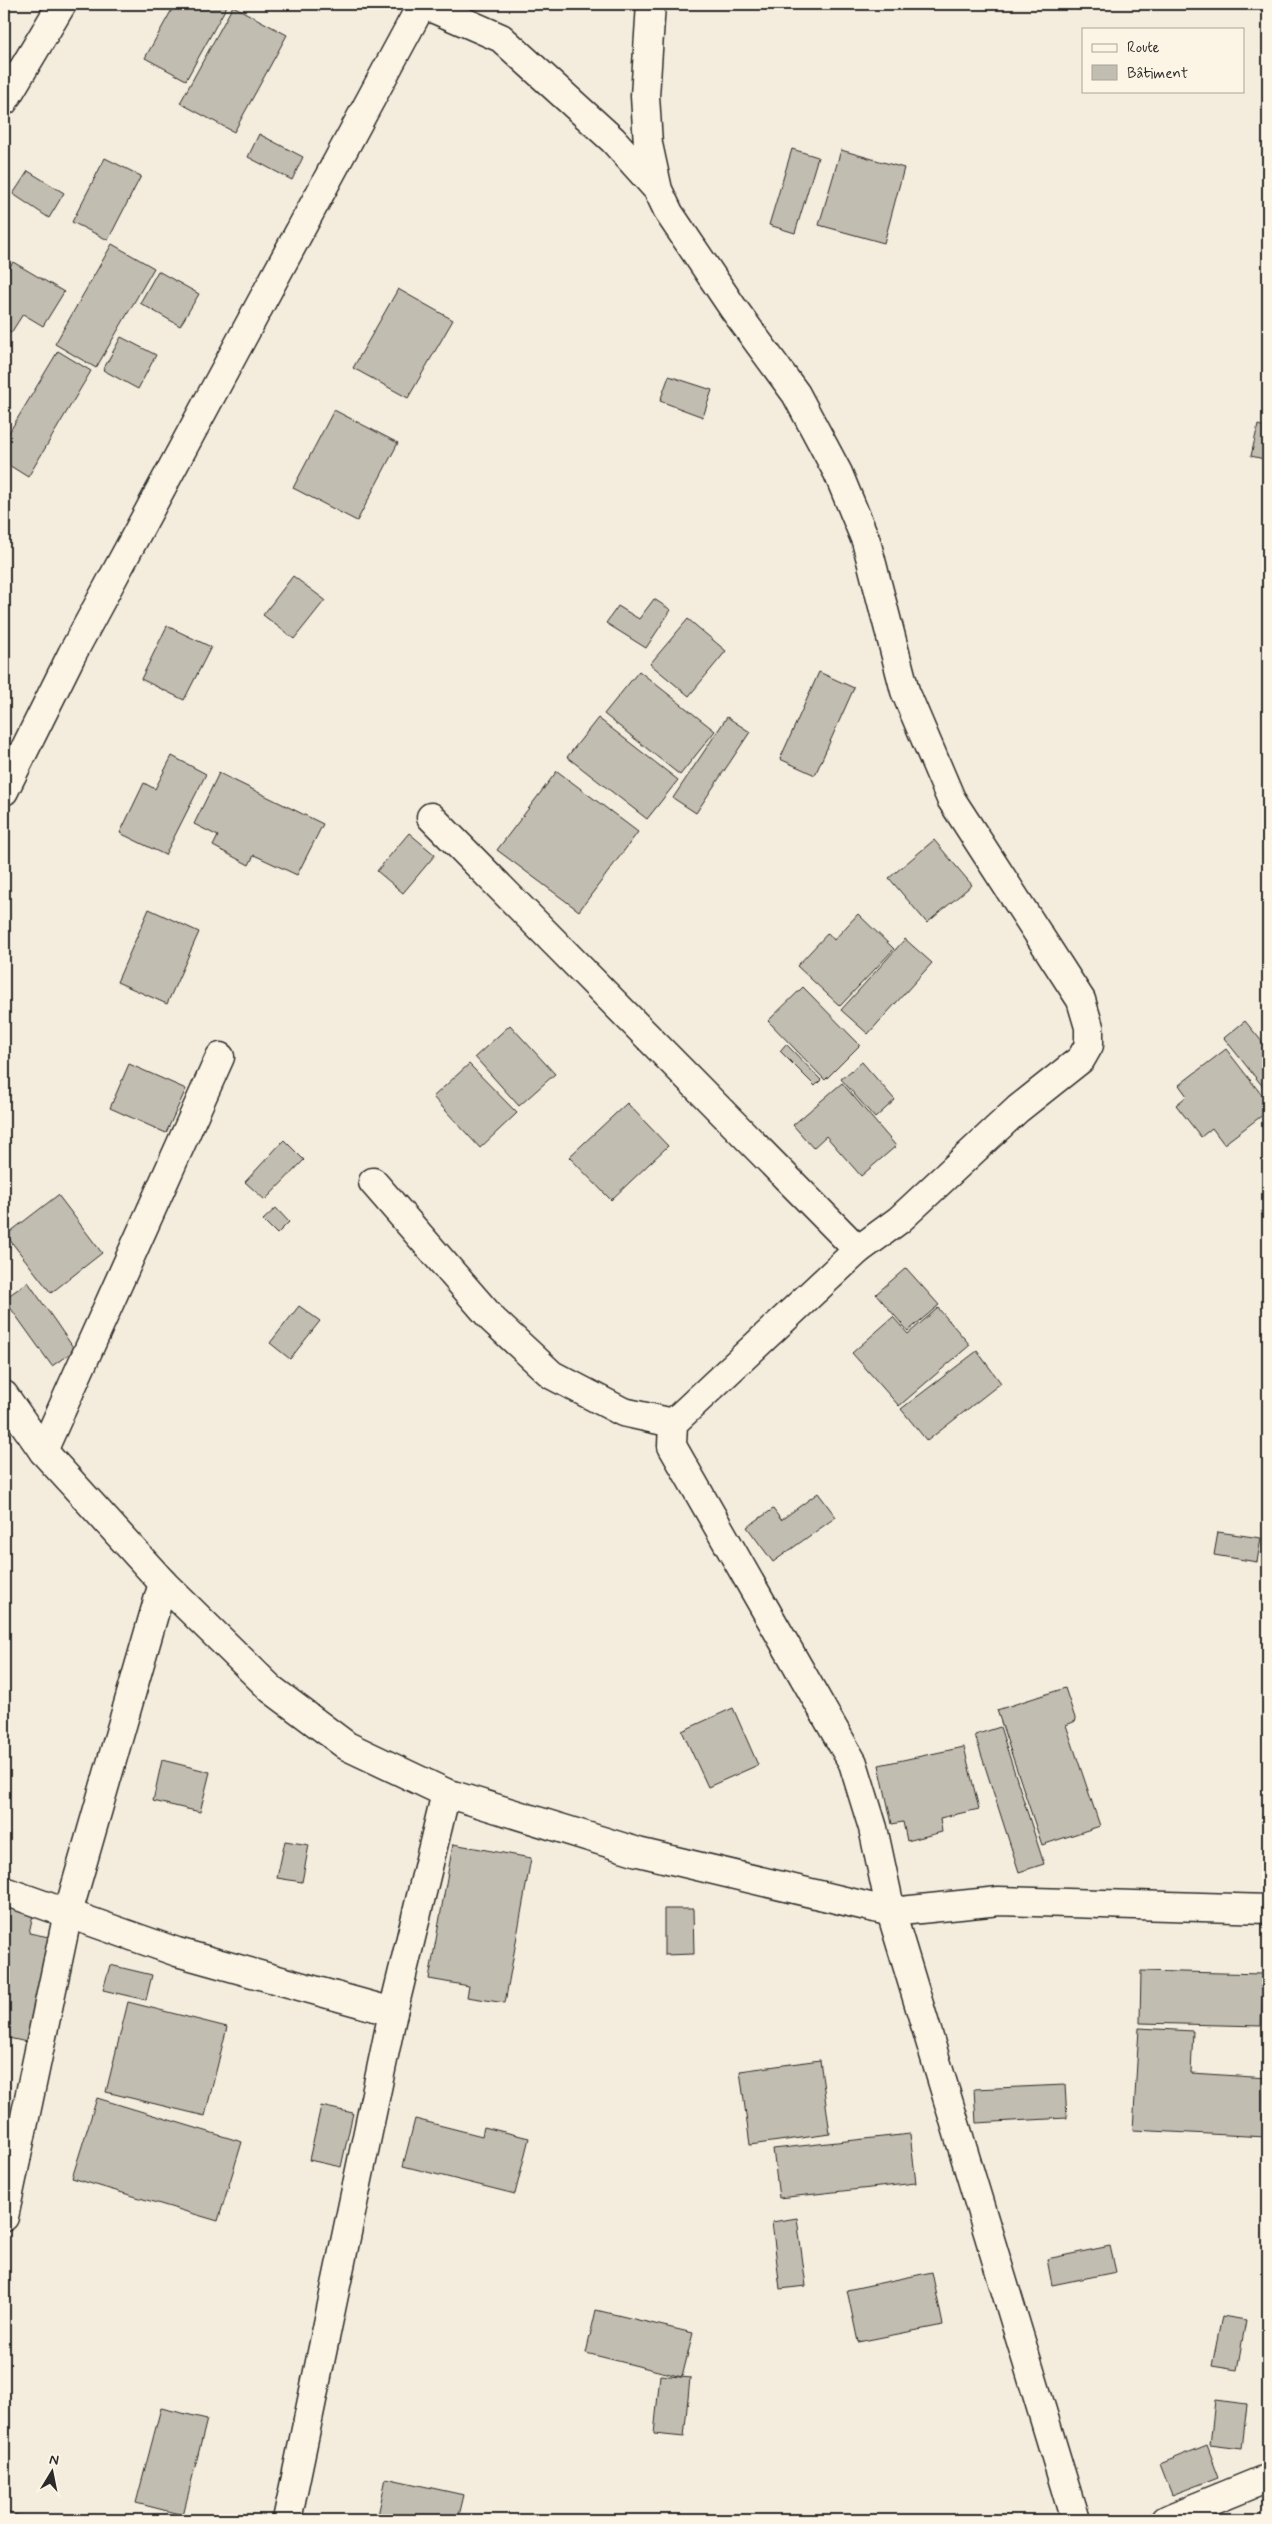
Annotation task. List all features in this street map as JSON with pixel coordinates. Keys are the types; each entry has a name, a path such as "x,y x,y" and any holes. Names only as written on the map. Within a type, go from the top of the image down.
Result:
{"street":[{"path":"4,101 62,4"},
{"path":"4,790 72,654 423,4 501,38 613,140 658,190"},
{"path":"652,4 645,96 648,144 658,190 669,213 733,308 796,394 838,473 866,541 905,691 951,799 1081,1000 1089,1027 1089,1046 1081,1059 1018,1109 899,1220 858,1250 673,1423 672,1446 853,1763 873,1828 890,1912 1075,2520"},
{"path":"431,817 858,1250"},
{"path":"43,1452 220,1057"},
{"path":"373,1182 493,1320 552,1375 623,1412 673,1423"},
{"path":"4,1395 43,1452 163,1583 271,1689 347,1746 446,1793 638,1852 890,1912 999,1900 1268,1909"},
{"path":"4,2217 68,1913 163,1583"},
{"path":"287,2520 393,2012 446,1793"},
{"path":"4,1891 177,1952 393,2012"},
{"path":"1165,2520 1268,2478"}],"building":[{"path":"175,4 228,4 186,80 145,58"},
{"path":"233,6 287,35 234,132 180,103"},
{"path":"259,134 303,157 292,180 248,157"},
{"path":"792,149 818,157 795,233 769,225"},
{"path":"841,150 904,168 884,243 819,225"},
{"path":"105,158 141,176 108,240 72,222"},
{"path":"28,171 64,193 49,218 13,194"},
{"path":"112,244 154,268 96,368 55,344"},
{"path":"13,262 64,292 43,326 23,314 11,333 4,328 4,276"},
{"path":"158,271 199,294 180,326 140,303"},
{"path":"398,289 453,320 408,398 353,368"},
{"path":"121,337 156,355 138,389 103,370"},
{"path":"58,351 91,371 28,477 4,462 4,441"},
{"path":"669,376 712,390 703,417 660,401"},
{"path":"334,410 398,443 357,521 293,488"},
{"path":"1258,425 1268,428 1268,460 1251,456"},
{"path":"293,576 325,600 294,639 263,615"},
{"path":"654,599 671,610 646,648 606,623 618,606 639,619"},
{"path":"688,619 726,651 689,696 650,664"},
{"path":"167,626 211,647 184,700 141,679"},
{"path":"639,671 715,731 680,775 604,714"},
{"path":"819,672 854,688 815,775 780,759"},
{"path":"727,717 750,732 696,813 673,798"},
{"path":"598,718 678,780 647,819 567,757"},
{"path":"172,756 206,774 165,855 120,833 144,783 155,789"},
{"path":"557,771 638,832 579,911 497,850"},
{"path":"219,773 323,824 297,875 254,855 249,865 213,846 218,836 194,824"},
{"path":"409,833 435,855 403,893 377,871"},
{"path":"934,840 972,885 927,923 889,878"},
{"path":"149,909 199,932 167,1004 117,982"},
{"path":"858,914 894,949 840,1006 797,966 828,933 834,940"},
{"path":"905,939 932,963 868,1034 841,1010"},
{"path":"803,987 860,1045 825,1080 768,1021"},
{"path":"1245,1021 1268,1049 1268,1093 1224,1038"},
{"path":"510,1025 555,1074 519,1106 475,1057"},
{"path":"786,1044 821,1080 815,1086 780,1051"},
{"path":"1226,1049 1268,1103 1268,1111 1224,1144 1212,1128 1201,1137 1176,1105 1187,1096 1179,1085"},
{"path":"862,1062 895,1100 875,1118 841,1079"},
{"path":"129,1064 186,1089 166,1133 110,1108"},
{"path":"469,1064 517,1113 480,1148 433,1097"},
{"path":"842,1083 896,1146 861,1176 826,1136 813,1148 793,1125"},
{"path":"627,1103 668,1146 611,1200 569,1157"},
{"path":"284,1140 304,1160 265,1200 245,1182"},
{"path":"58,1195 102,1253 51,1293 6,1235"},
{"path":"276,1208 289,1222 277,1234 263,1220"},
{"path":"906,1268 939,1305 908,1331 876,1294"},
{"path":"28,1282 75,1350 52,1366 4,1299"},
{"path":"299,1306 320,1321 290,1359 270,1343"},
{"path":"938,1308 970,1345 899,1406 852,1353 893,1317 908,1334"},
{"path":"977,1351 1001,1383 927,1441 901,1409"},
{"path":"818,1493 836,1517 773,1562 747,1527 773,1509 781,1520"},
{"path":"1218,1532 1261,1538 1257,1562 1214,1555"},
{"path":"1065,1688 1076,1721 1066,1725 1100,1826 1042,1845 997,1710"},
{"path":"733,1708 758,1765 708,1787 682,1731"},
{"path":"1000,1727 1044,1864 1019,1872 975,1735"},
{"path":"964,1747 979,1809 940,1818 942,1832 907,1841 903,1822 892,1824 879,1765"},
{"path":"162,1760 210,1772 200,1812 153,1801"},
{"path":"285,1841 309,1845 302,1882 277,1878"},
{"path":"453,1844 531,1858 505,2003 467,1997 469,1986 429,1979"},
{"path":"4,1903 34,1910 29,1933 59,1939 36,2044 4,2037"},
{"path":"664,1909 693,1909 694,1954 664,1955"},
{"path":"110,1965 152,1975 146,2000 103,1990"},
{"path":"1141,1971 1263,1974 1261,2026 1140,2023"},
{"path":"128,2002 227,2027 205,2116 106,2092"},
{"path":"1139,2028 1193,2031 1191,2073 1268,2078 1266,2137 1133,2130"},
{"path":"820,2060 830,2134 750,2145 740,2071"},
{"path":"1065,2085 1067,2118 976,2123 974,2089"},
{"path":"97,2098 242,2142 218,2221 72,2178"},
{"path":"321,2106 353,2113 341,2167 309,2160"},
{"path":"4,2112 16,2115 4,2173"},
{"path":"415,2119 482,2136 484,2127 529,2138 515,2194 403,2166"},
{"path":"910,2134 916,2183 779,2198 773,2149"},
{"path":"797,2218 806,2286 780,2289 772,2222"},
{"path":"1110,2246 1116,2272 1052,2285 1047,2259"},
{"path":"932,2272 943,2325 858,2342 847,2290"},
{"path":"596,2310 693,2333 682,2377 586,2353"},
{"path":"1222,2316 1246,2320 1237,2370 1212,2366"},
{"path":"660,2375 690,2378 684,2437 654,2434"},
{"path":"1215,2400 1247,2404 1242,2449 1210,2445"},
{"path":"161,2408 207,2419 183,2515 136,2503"},
{"path":"1207,2445 1219,2477 1172,2495 1160,2464"},
{"path":"386,2478 464,2495 458,2520 377,2520"},
{"path":"4,2512 31,2518 30,2520 4,2520"}]}
